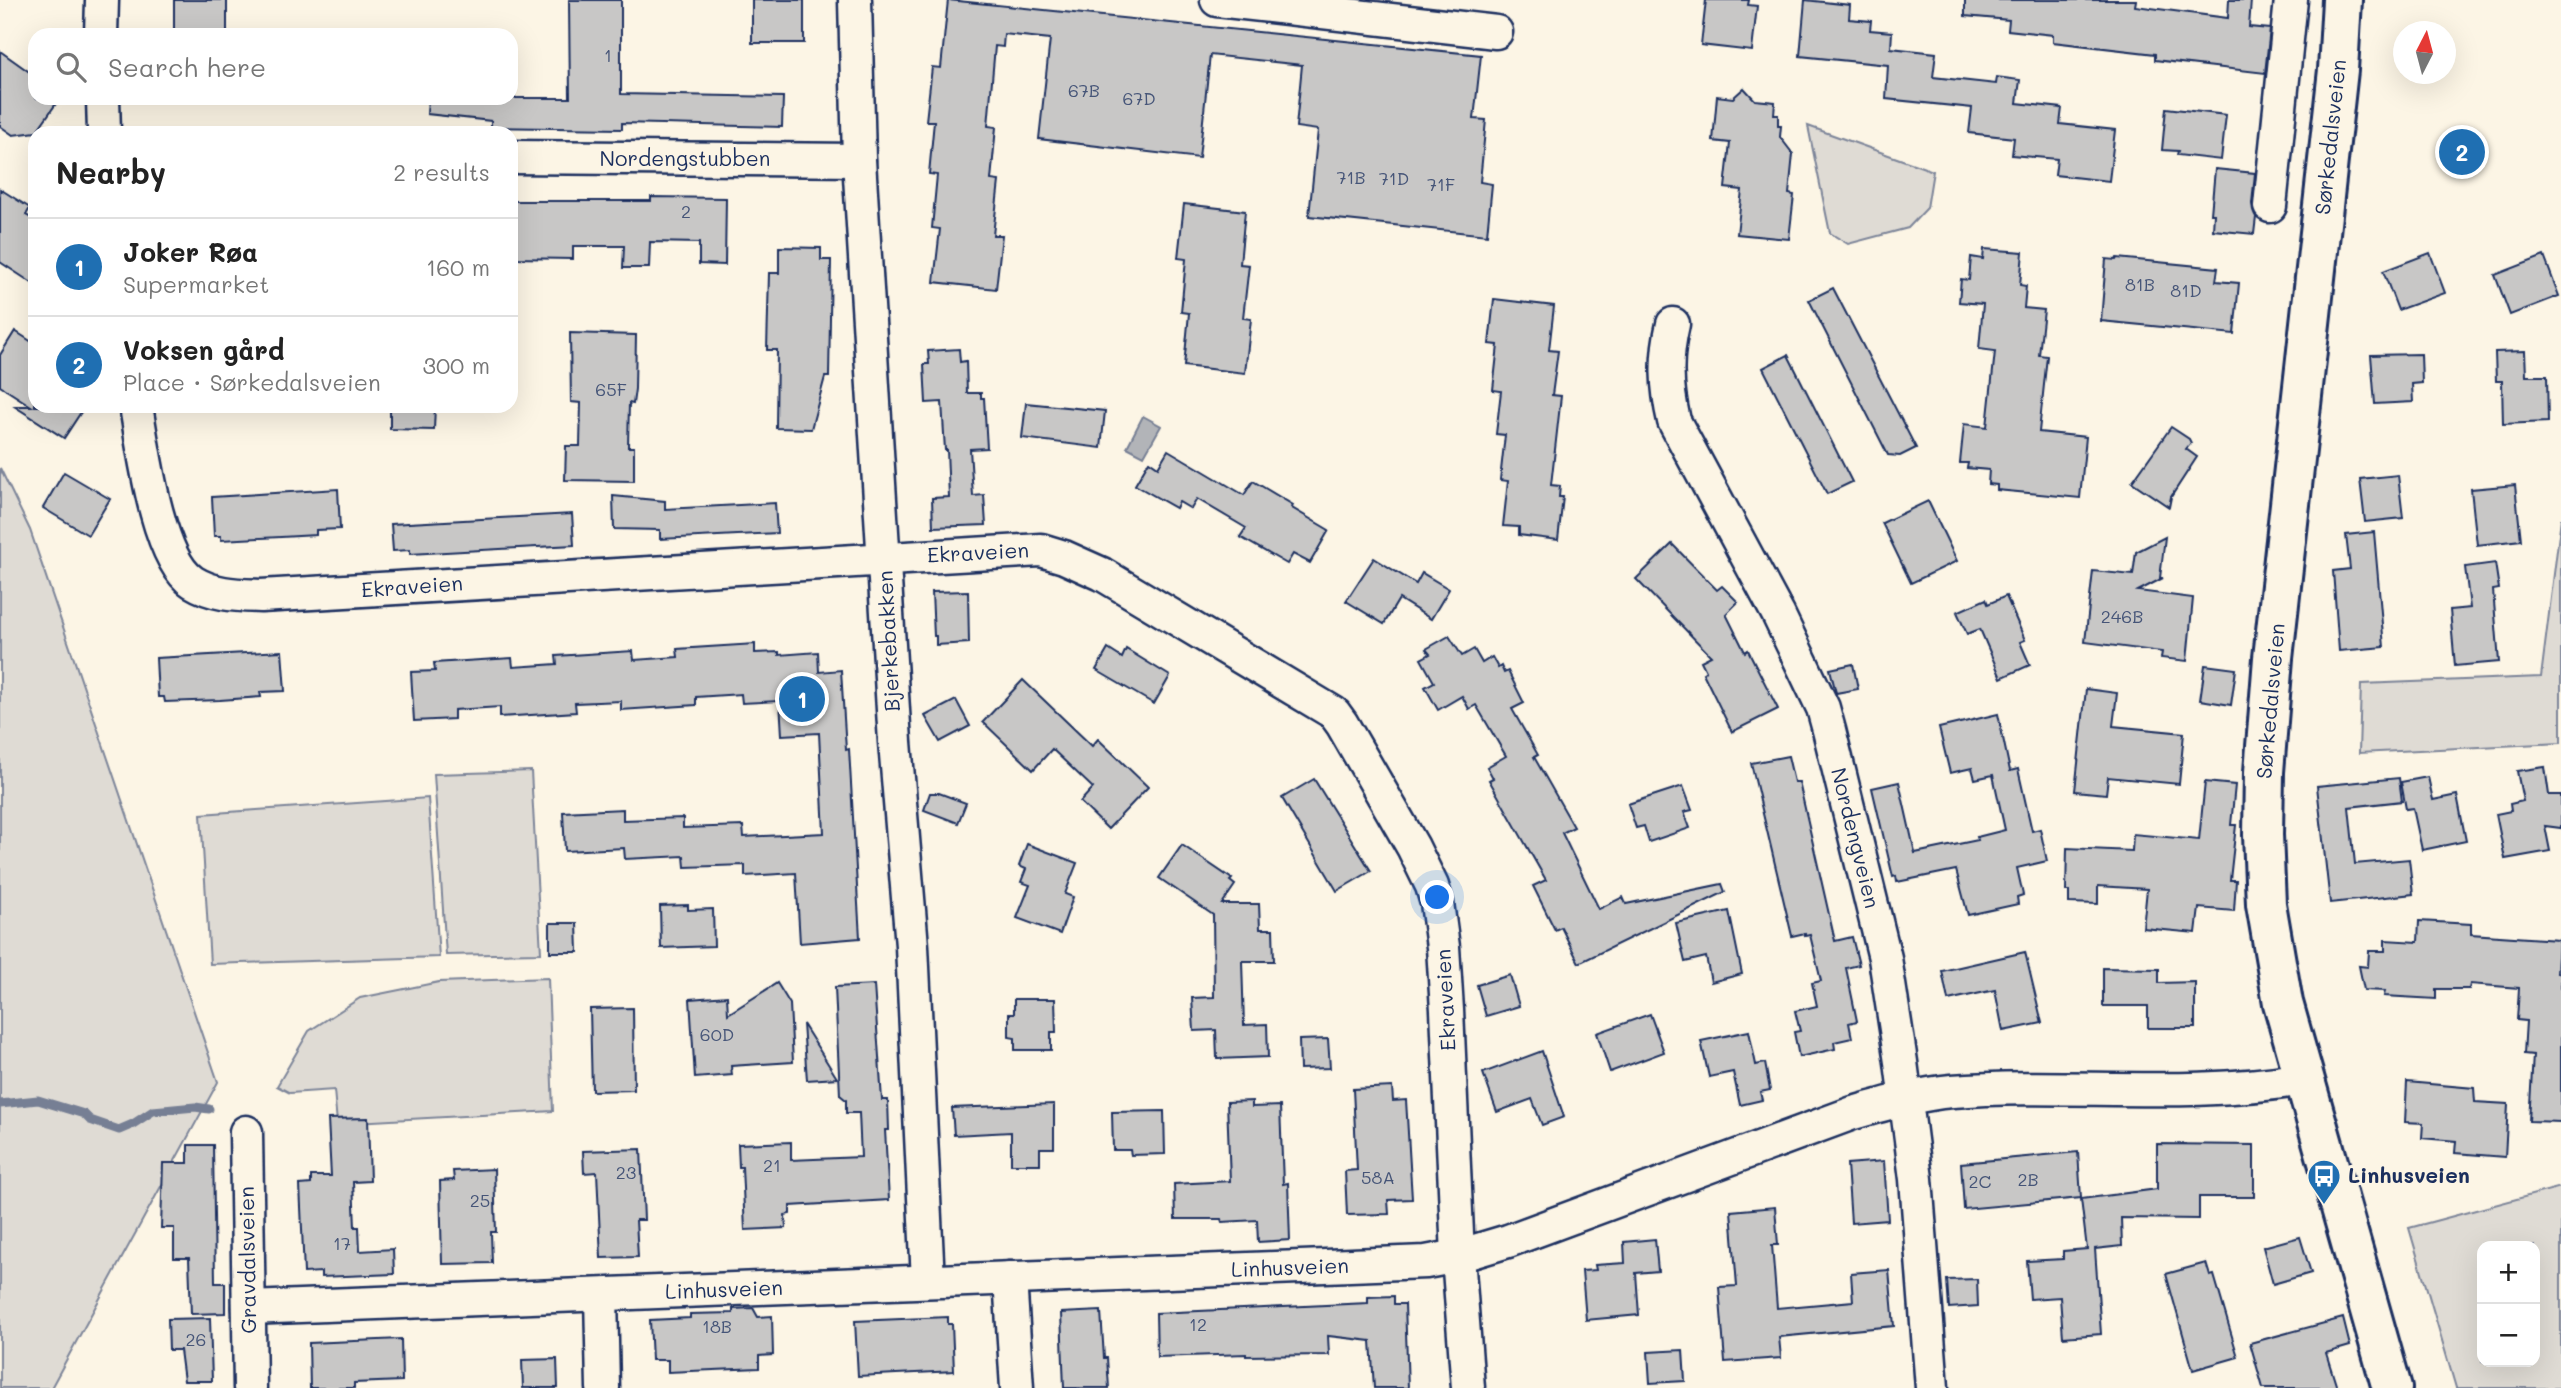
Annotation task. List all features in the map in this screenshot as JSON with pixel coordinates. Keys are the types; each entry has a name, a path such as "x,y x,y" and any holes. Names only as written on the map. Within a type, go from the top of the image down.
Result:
{"main road":[{"name":"Sørkedalsveien","path":"2342,0 2338,70 2273,659 2264,772 2263,848 2266,904 2283,1003 2392,1388"}],"street":[{"path":"101,28 102,0"},
{"name":"Bjerkebakken","path":"855,0 859,160 894,742 912,946 928,1281"},
{"path":"1217,0 1496,32"},
{"path":"2270,206 2291,0"},
{"path":"103,105 104,126"},
{"name":"Nordengstubben","path":"518,157 859,160"},
{"name":"Nordengveien","path":"1673,324 1666,369 1674,421 1778,614 1823,708 1885,958 1916,1179 1932,1388"},
{"name":"Ekraveien","path":"137,413 152,495 172,553 191,580 211,591 261,596 1041,550 1102,574 1339,718 1413,847 1432,886 1437,903 1443,947 1458,1256 1468,1388"},
{"name":"Linhusveien","path":"249,1308 1426,1262 1458,1256 1560,1223 1853,1113 1906,1099 1971,1090 2227,1088 2303,1079"},
{"name":"Gravdalsveien","path":"246,1132 250,1388"},
{"path":"1010,1278 1017,1388"},
{"path":"601,1295 603,1388"}],"shaded area":[{"path":"1808,126 1933,171 1927,208 1908,228 1848,244 1830,233"},
{"path":"1143,416 1161,426 1144,456 1127,447"},
{"path":"0,468 30,530 218,1082 51,1388 0,1388"},
{"path":"2561,518 2561,743 2359,753 2361,684 2541,677"},
{"path":"531,771 541,953 446,955 434,774"},
{"path":"428,798 439,957 210,964 201,814"},
{"path":"548,978 553,1111 337,1123 334,1090 290,1093 277,1086 309,1031 360,998 439,982"},
{"path":"2561,1187 2561,1388 2456,1388 2409,1228"}],"building":[{"path":"174,0 227,0 227,28 174,28"},
{"path":"569,0 621,0 621,94 783,97 782,127 622,123 622,129 518,127 491,126 491,121 427,114 428,105 518,105 518,98 570,98"},
{"path":"752,0 804,0 804,43 752,43"},
{"path":"948,0 1481,55 1474,119 1486,120 1480,182 1492,184 1487,235 1309,216 1318,130 1296,127 1302,65 1210,55 1199,158 1039,139 1050,39 1004,34 1003,47 995,46 988,126 996,127 991,180 999,181 993,235 1002,235 996,289 934,282 940,229 932,228 937,175 929,174 934,121 926,121 932,67 941,68"},
{"path":"1706,0 1749,0 1748,5 1757,6 1752,51 1701,45"},
{"path":"1805,0 1850,5 1849,19 1871,21 1870,30 1892,32 1891,48 1936,53 1933,77 1996,84 1997,77 2020,80 2017,103 2062,108 2060,124 2115,130 2109,181 2055,175 2057,159 2012,155 2014,138 1969,133 1972,108 1886,99 1888,65 1800,56"},
{"path":"1965,0 2136,0 2135,6 2228,18 2229,0 2251,0 2249,27 2270,29 2265,73 2155,60 2155,54 2053,42 2053,35 2008,30 2009,20 1965,16"},
{"path":"0,51 28,71 28,105 55,105 40,126 28,126 28,133 13,135 0,126"},
{"path":"1744,88 1755,100 1775,102 1774,115 1778,115 1778,126 1781,126 1780,137 1793,154 1789,194 1794,195 1789,239 1737,234 1742,190 1725,188 1730,143 1713,141 1717,96 1733,98"},
{"path":"2166,108 2226,115 2221,160 2177,155 2178,151 2162,150"},
{"path":"2215,169 2255,173 2252,204 2256,217 2254,234 2213,230 2214,214 2211,214"},
{"path":"0,189 28,207 28,280 0,262"},
{"path":"651,197 726,198 725,265 699,264 699,243 650,242 649,268 623,268 624,246 573,246 573,259 518,258 518,201 651,201"},
{"path":"1184,204 1245,211 1240,264 1249,265 1243,318 1251,319 1245,373 1184,366 1189,313 1181,312 1186,259 1178,258"},
{"path":"779,247 821,248 821,260 831,260 829,377 825,377 811,429 776,428 777,350 767,350 769,273 779,273"},
{"path":"1984,249 2023,252 2020,285 2026,286 2024,308 2044,310 2039,355 2047,356 2039,432 2086,437 2080,498 1997,490 1997,485 1988,484 1989,470 1967,468 1968,463 1960,463 1964,424 1987,427 1995,351 1979,349 1983,304 1959,302 1961,279 1969,280 1971,257 1983,259"},
{"path":"2430,253 2445,293 2398,310 2383,271"},
{"path":"2544,256 2559,296 2510,315 2495,275"},
{"path":"2106,259 2218,268 2216,281 2239,283 2234,334 2101,321"},
{"path":"1833,288 1916,448 1900,456 1888,455 1809,300"},
{"path":"1494,299 1554,306 1549,350 1558,351 1552,395 1561,396 1551,485 1560,486 1559,497 1563,497 1558,540 1519,535 1519,527 1503,526 1508,481 1500,480 1505,435 1496,434 1501,391 1493,390 1498,345 1489,344"},
{"path":"15,331 28,339 28,404 0,386 0,355"},
{"path":"570,333 636,335 635,389 633,404 629,403 628,447 634,447 634,481 565,480 566,446 580,446 581,403 571,402"},
{"path":"959,349 960,362 966,361 967,393 981,393 981,398 984,398 987,448 970,449 973,496 984,495 986,525 933,527 932,498 949,497 947,450 942,402 926,403 924,364 929,364 928,351"},
{"path":"2525,351 2526,376 2547,376 2548,422 2503,424 2502,381 2496,381 2495,352"},
{"path":"2421,354 2422,383 2412,384 2413,402 2375,404 2371,355"},
{"path":"1788,355 1852,482 1827,494 1763,368"},
{"path":"1026,403 1105,411 1101,448 1022,438"},
{"path":"14,406 28,406 28,413 80,413 64,438"},
{"path":"390,413 435,413 434,430 390,429"},
{"path":"2171,427 2189,439 2191,443 2186,449 2197,457 2171,497 2169,507 2132,482"},
{"path":"1168,450 1244,495 1253,481 1329,530 1310,563 1293,554 1287,564 1240,537 1246,528 1197,499 1191,509 1179,502 1176,508 1135,485 1149,461 1158,467"},
{"path":"64,472 110,499 88,535 43,508"},
{"path":"2398,475 2403,518 2365,522 2360,479"},
{"path":"2515,485 2521,540 2477,545 2471,489"},
{"path":"338,489 340,529 316,530 316,535 281,537 221,540 221,536 214,536 212,497"},
{"path":"613,496 665,501 665,509 775,503 777,533 660,539 660,530 614,529"},
{"path":"1928,501 1957,561 1911,583 1882,523"},
{"path":"572,514 574,545 410,554 410,550 393,551 391,524"},
{"path":"2374,532 2384,647 2339,651 2333,571 2350,569 2346,535"},
{"path":"2165,537 2160,578 2163,578 2138,591 2193,598 2187,661 2161,658 2162,652 2085,642 2093,571 2133,575 2136,552"},
{"path":"1672,544 1717,590 1722,586 1738,602 1726,614 1778,709 1732,732 1703,673 1706,671 1701,661 1711,656 1636,579"},
{"path":"1374,558 1416,584 1422,573 1449,589 1431,619 1399,599 1384,624 1346,601"},
{"path":"2495,563 2499,589 2493,590 2499,662 2455,666 2450,610 2470,608 2465,567"},
{"path":"968,591 969,643 936,645 932,592"},
{"path":"2006,596 2025,640 2020,642 2030,665 2001,678 1980,629 1967,634 1957,612 1986,599 1988,604"},
{"path":"1449,636 1462,656 1474,649 1482,663 1492,657 1498,668 1501,666 1504,673 1508,671 1524,703 1512,709 1538,755 1534,757 1574,827 1562,833 1599,909 1623,897 1626,904 1722,884 1725,892 1579,963 1561,927 1555,930 1533,886 1546,880 1489,780 1493,778 1487,767 1506,756 1476,705 1469,709 1462,696 1438,710 1425,687 1434,682 1421,659 1430,654 1426,649"},
{"path":"755,644 755,653 779,652 779,655 818,652 819,672 841,670 846,750 849,749 860,938 800,943 796,873 745,876 745,865 685,867 684,856 625,859 624,848 565,851 563,812 623,809 623,820 683,818 683,828 743,826 744,837 824,833 819,733 782,735 780,701 742,703 741,694 696,697 696,705 621,710 621,701 575,703 576,712 500,717 500,707 454,710 454,719 414,721 411,672 435,671 434,663 512,658 513,667 557,664 556,656 633,651 634,660 678,657 677,649"},
{"path":"1108,649 1122,658 1126,649 1170,676 1154,704 1096,670"},
{"path":"282,651 285,691 260,692 261,697 220,700 165,702 164,697 158,697 156,658"},
{"path":"1853,664 1858,689 1836,693 1830,669"},
{"path":"2205,665 2236,669 2231,705 2200,700"},
{"path":"1023,680 1092,746 1098,739 1148,787 1108,829 1080,802 1093,788 1052,749 1033,770 983,722"},
{"path":"2086,689 2117,693 2113,726 2184,733 2179,784 2108,777 2106,794 2075,791"},
{"path":"956,700 970,726 940,742 925,716"},
{"path":"1998,714 2010,771 2018,769 2032,831 2040,829 2047,861 2017,868 2023,895 2017,897 2018,904 1968,915 1956,870 1897,882 1896,876 1893,877 1872,788 1899,782 1915,853 1978,840 1977,837 2005,830 1993,775 1975,779 1972,768 1950,773 1939,728"},
{"path":"1788,756 1794,782 1799,782 1835,941 1852,937 1859,965 1846,968 1857,1021 1849,1023 1852,1038 1834,1042 1835,1049 1799,1057 1794,1032 1800,1031 1795,1011 1817,1006 1812,983 1821,981 1810,935 1805,936 1805,933 1792,936 1751,763"},
{"path":"2545,767 2549,795 2561,795 2561,828 2545,826 2550,851 2505,859 2496,814 2511,811 2510,804 2523,801 2517,771"},
{"path":"2428,777 2433,800 2457,795 2466,841 2422,850 2413,808 2406,809 2401,782"},
{"path":"2399,778 2402,801 2349,807 2355,864 2409,859 2413,894 2330,903 2317,786"},
{"path":"1314,779 1371,871 1337,891 1282,798"},
{"path":"2205,782 2235,785 2231,825 2236,825 2230,880 2236,880 2234,911 2199,908 2196,933 2143,928 2147,889 2098,886 2098,904 2069,903 2069,891 2066,891 2067,848 2132,851 2133,834 2199,840"},
{"path":"1683,786 1692,810 1684,812 1690,828 1649,842 1644,826 1636,828 1628,804"},
{"path":"930,793 939,793 966,803 958,823 924,810"},
{"path":"1027,844 1077,863 1065,894 1073,897 1060,934 1017,918 1030,885 1021,882 1026,869 1019,866"},
{"path":"1182,845 1232,879 1230,881 1235,885 1222,904 1259,904 1260,929 1273,929 1274,961 1242,961 1244,1025 1267,1024 1268,1057 1217,1059 1216,1030 1194,1031 1192,998 1214,997 1213,915 1159,878"},
{"path":"688,905 688,910 713,909 714,946 661,948 660,906"},
{"path":"1729,911 1742,974 1711,982 1706,957 1685,962 1676,923"},
{"path":"2419,921 2471,924 2471,934 2559,940 2557,973 2561,973 2561,1122 2529,1121 2533,1055 2524,1054 2526,1021 2517,1020 2519,988 2470,984 2469,989 2436,989 2436,999 2384,996 2385,991 2364,990 2359,966 2368,967 2369,951 2385,951 2385,940 2418,942"},
{"path":"550,923 577,923 578,952 550,952"},
{"path":"2025,952 2042,1023 2003,1031 1995,990 1948,1000 1942,971"},
{"path":"2103,968 2159,969 2159,983 2195,982 2195,1028 2148,1028 2148,1006 2103,1006"},
{"path":"1510,975 1519,1006 1486,1016 1477,985"},
{"path":"777,983 790,1004 793,1062 731,1066 732,1075 695,1078 690,999 727,996 728,1014"},
{"path":"874,985 882,1100 888,1100 889,1130 885,1130 889,1200 790,1206 790,1214 785,1215 786,1228 745,1230 742,1167 739,1167 738,1144 791,1142 791,1160 861,1157 859,1113 846,1113 846,1100 840,1095 835,987"},
{"path":"1014,999 1055,999 1056,1032 1051,1032 1051,1050 1015,1050 1015,1038 1009,1037 1009,1014 1014,1014"},
{"path":"633,1008 634,1090 592,1091 590,1009"},
{"path":"1650,1014 1664,1052 1610,1072 1597,1033"},
{"path":"803,1024 837,1078 807,1080"},
{"path":"1749,1031 1756,1065 1765,1063 1770,1090 1760,1092 1762,1100 1740,1105 1733,1072 1709,1077 1701,1041"},
{"path":"1328,1039 1330,1068 1300,1069 1299,1040"},
{"path":"1542,1051 1564,1117 1542,1125 1532,1099 1497,1112 1483,1073"},
{"path":"2407,1082 2474,1088 2475,1102 2508,1104 2505,1157 2455,1153 2456,1141 2422,1138 2423,1123 2405,1122"},
{"path":"1392,1087 1393,1101 1406,1100 1412,1199 1388,1200 1389,1214 1347,1215 1345,1171 1357,1170 1353,1089"},
{"path":"1252,1101 1252,1107 1280,1106 1283,1184 1288,1183 1290,1240 1258,1242 1257,1220 1222,1222 1221,1219 1175,1219 1174,1184 1230,1181 1227,1102"},
{"path":"1054,1104 1054,1148 1040,1148 1040,1164 1011,1164 1011,1132 954,1135 952,1108"},
{"path":"1164,1111 1165,1154 1131,1155 1130,1150 1113,1150 1112,1112"},
{"path":"368,1118 370,1181 353,1182 355,1227 359,1227 360,1251 393,1249 394,1274 321,1277 321,1272 304,1273 300,1185 311,1184 311,1176 331,1176 328,1119"},
{"path":"2157,1144 2254,1145 2254,1197 2199,1197 2199,1219 2121,1218 2122,1246 2095,1249 2101,1334 2063,1337 2060,1297 2030,1299 2027,1261 2063,1259 2063,1251 2087,1249 2081,1199 2157,1189"},
{"path":"188,1145 213,1145 215,1283 225,1283 225,1313 191,1314 189,1258 174,1258 174,1228 161,1228 163,1163 188,1163"},
{"path":"641,1149 644,1220 636,1220 638,1257 601,1258 597,1172 584,1173 583,1151"},
{"path":"2078,1152 2081,1198 1964,1209 1961,1163"},
{"path":"1884,1161 1888,1220 1851,1223 1847,1164"},
{"path":"494,1169 496,1232 491,1232 492,1263 442,1264 440,1181 454,1180 453,1171"},
{"path":"1775,1207 1778,1245 1772,1245 1777,1308 1853,1301 1851,1273 1889,1270 1894,1326 1779,1337 1781,1358 1725,1362 1719,1287 1737,1286 1731,1211"},
{"path":"2300,1237 2311,1273 2273,1284 2263,1247"},
{"path":"1655,1239 1658,1271 1636,1273 1639,1315 1586,1320 1582,1271 1596,1270 1595,1265 1625,1263 1624,1242"},
{"path":"2206,1263 2210,1276 2214,1275 2238,1357 2193,1370 2166,1274"},
{"path":"1977,1279 1978,1306 1949,1308 1947,1280"},
{"path":"1394,1296 1394,1304 1405,1304 1408,1388 1374,1388 1371,1341 1328,1336 1329,1355 1157,1357 1156,1313 1368,1303 1368,1297"},
{"path":"753,1308 758,1317 772,1316 773,1355 759,1356 759,1368 668,1372 668,1360 652,1360 650,1320 690,1318 690,1314 733,1313 733,1309"},
{"path":"1101,1311 1109,1388 1064,1388 1061,1313"},
{"path":"948,1317 948,1324 952,1324 954,1371 858,1376 855,1321"},
{"path":"210,1318 212,1381 184,1381 180,1350 169,1350 168,1319"},
{"path":"2343,1318 2350,1346 2326,1353 2337,1388 2263,1388 2250,1343"},
{"path":"401,1339 402,1381 354,1383 354,1388 310,1388 309,1343"},
{"path":"1683,1350 1685,1381 1650,1383 1648,1352"},
{"path":"557,1359 558,1388 523,1388 522,1360"}],"waterway":[{"path":"0,1104 38,1100 84,1114 90,1120 119,1130 153,1111 195,1107 209,1109"}],"place":[{"name":"Voksen gård","path":"2462,152"},
{"name":"Joker Røa","path":"802,699"},
{"name":"Linhusveien","path":"2324,1206"}]}
